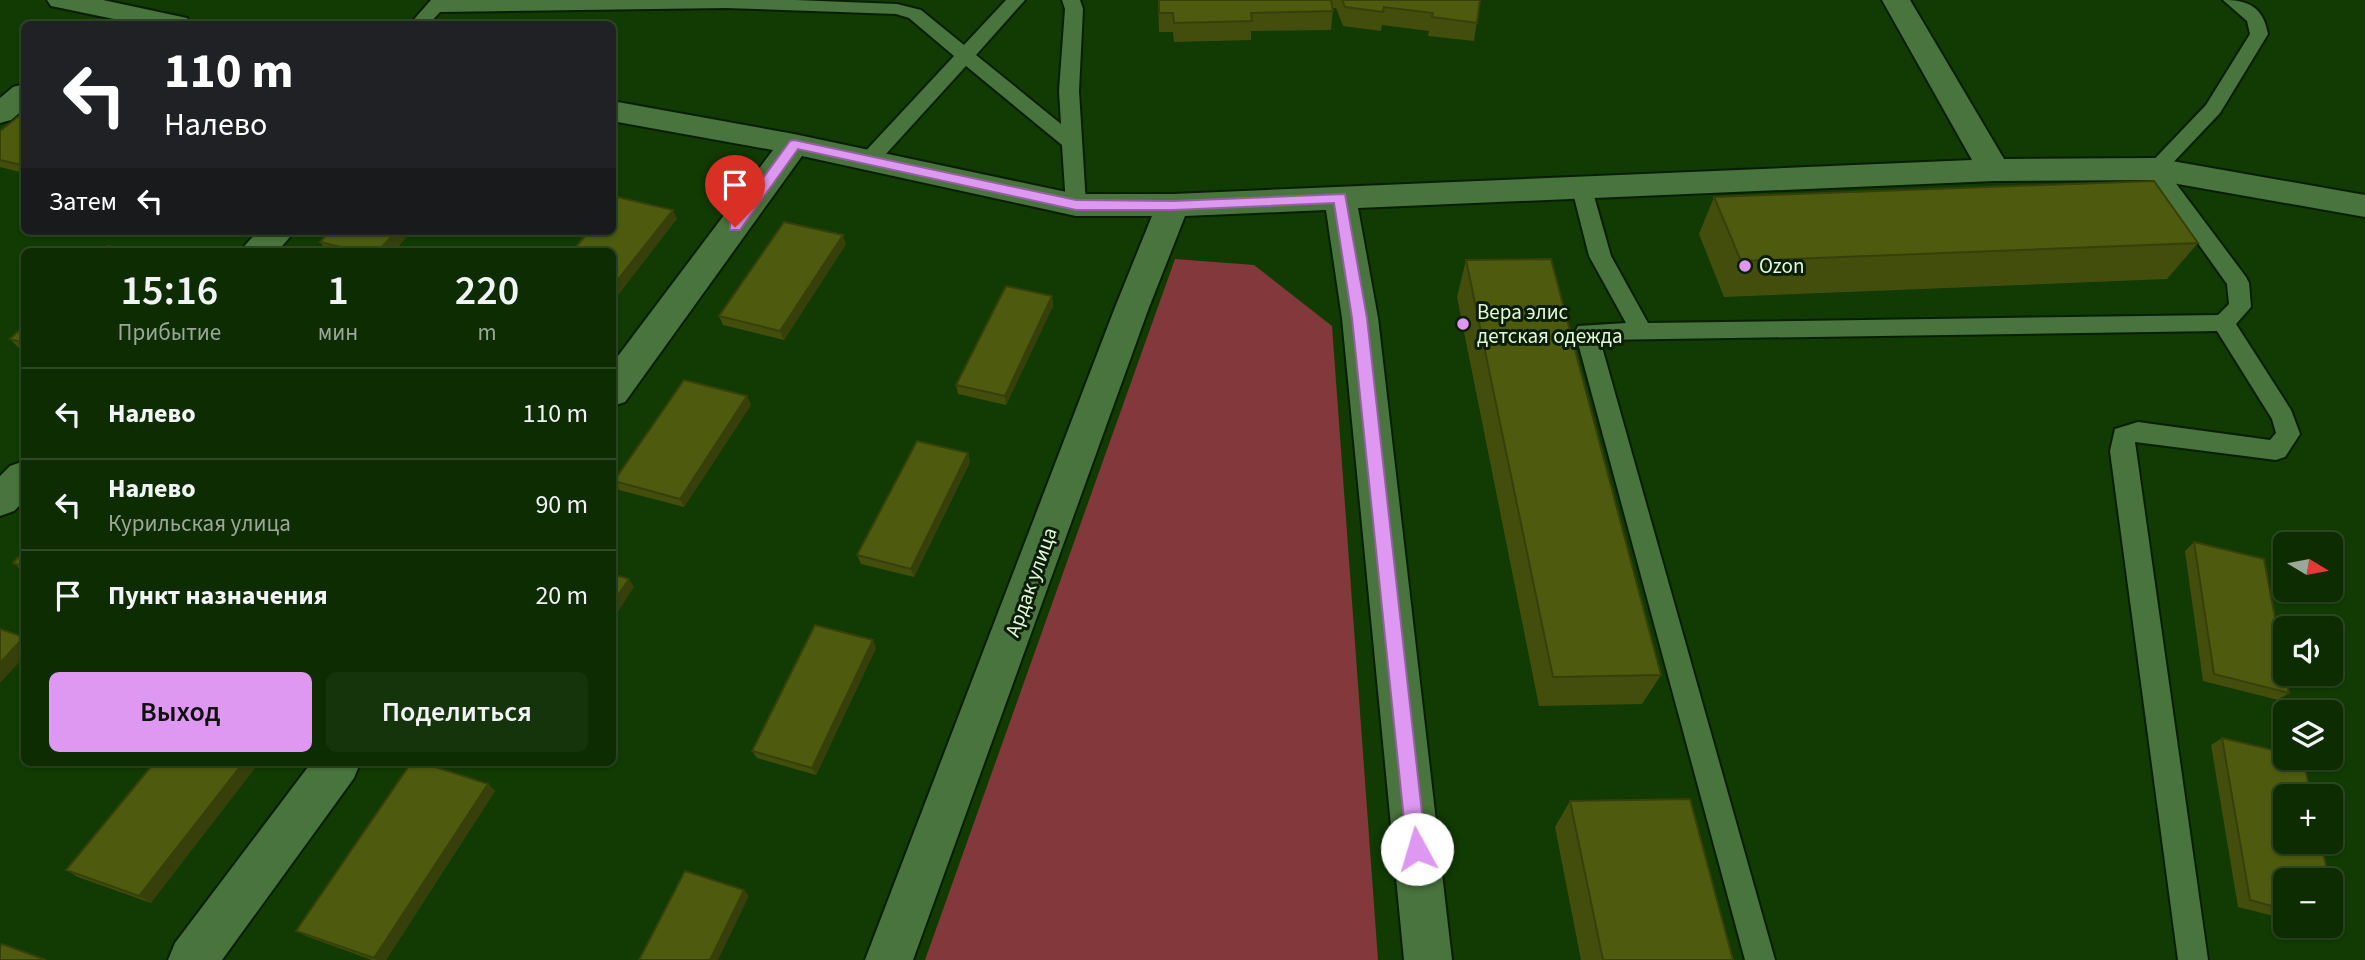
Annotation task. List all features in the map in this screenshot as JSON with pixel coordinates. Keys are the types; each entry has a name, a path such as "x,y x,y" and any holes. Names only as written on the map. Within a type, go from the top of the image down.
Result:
{"street":[{"path":"61,0 120,19 143,21"},
{"path":"1896,0 1994,170"},
{"path":"0,113 21,96"},
{"path":"616,112 794,144 1076,205 1173,205 1994,170 2155,169 2365,206"},
{"path":"616,388 794,144"},
{"path":"1340,198 1361,332 1428,960"},
{"name":"Ардак улица","path":"889,960 1131,310 1173,205"},
{"path":"260,248 274,235"},
{"path":"0,500 21,480"},
{"path":"192,960 336,766"}],"lane":[{"path":"868,162 1016,0"},
{"path":"1071,0 1074,9 1069,91 1076,205"},
{"path":"1760,960 1586,332 2222,323 2240,307 2238,283 2155,169 2213,109 2259,34 2256,19 2232,0"},
{"path":"422,21 438,4 726,4 897,9 917,7 966,57 1072,143"},
{"path":"1582,189 1600,256 1641,330"},
{"path":"2193,960 2122,451 2123,436 2138,431 2276,450 2288,434 2283,417 2222,323"}],"shaded area":[{"path":"1175,259 1254,265 1332,326 1378,960 925,960"}],"building":[{"path":"1159,0 1331,0 1333,11 1251,13 1252,21 1174,23 1173,13 1159,13"},
{"path":"1342,0 1480,0 1477,23 1432,17 1433,13 1384,7 1383,12 1345,7"},
{"path":"21,114 21,165 0,160 0,131"},
{"path":"2154,181 2198,243 1741,261 1714,197"},
{"path":"616,198 673,210 616,282 616,248 575,248 586,235 616,235"},
{"path":"784,222 843,235 780,331 719,316"},
{"path":"326,235 393,235 381,248 345,248 320,242"},
{"path":"1551,259 1661,675 1553,677 1466,260"},
{"path":"1006,286 1052,296 1005,396 956,385"},
{"path":"21,329 21,342 10,339"},
{"path":"684,380 747,396 680,499 616,482"},
{"path":"917,441 968,453 911,569 857,555"},
{"path":"2194,542 2264,559 2275,616 2273,686 2288,686 2289,693 2214,674"},
{"path":"21,554 21,566 13,563"},
{"path":"616,575 629,579 616,598"},
{"path":"815,625 873,640 812,768 752,751"},
{"path":"0,629 21,636 21,640 0,663"},
{"path":"2222,738 2273,750 2273,770 2306,770 2308,784 2273,784 2273,854 2324,854 2326,868 2273,868 2273,906 2250,900"},
{"path":"152,766 241,766 139,896 66,870"},
{"path":"409,766 432,766 488,784 374,958 296,931"},
{"path":"1690,799 1733,960 1603,960 1570,801"},
{"path":"685,871 744,890 710,960 639,960"},
{"path":"2,944 46,960 0,960"}],"place":[{"name":"Ozon","path":"1745,266"},
{"name":"Вера элис детская одежда","path":"1463,324"}],"route":[{"path":"735,227 794,144 1076,205 1173,205 1340,198 1360,318 1417,849"}]}
